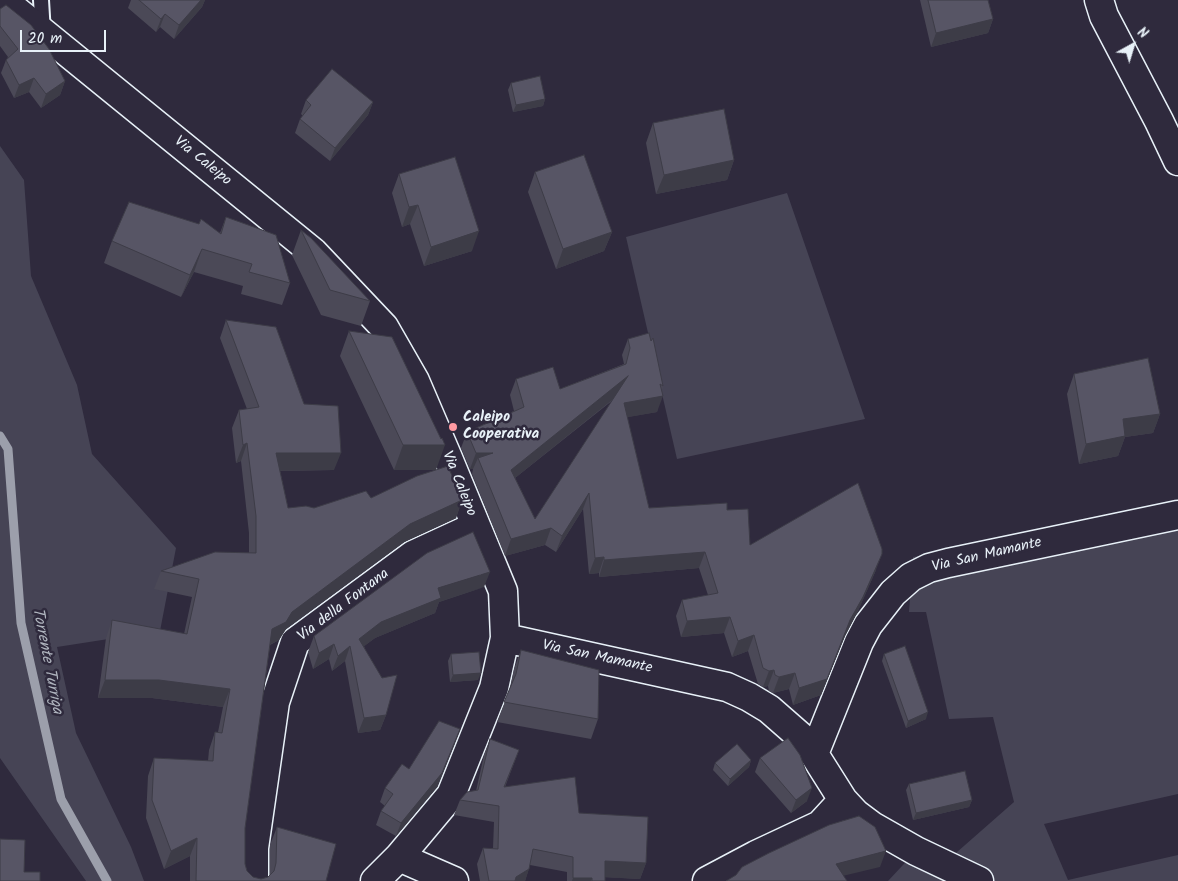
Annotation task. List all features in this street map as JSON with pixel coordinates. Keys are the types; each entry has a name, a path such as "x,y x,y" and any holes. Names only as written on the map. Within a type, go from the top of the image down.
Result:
{"street":[{"name":"Via Caleipo","path":"3,0 313,252 384,327 414,381 476,526 503,591 505,638 494,688 451,795 399,857 375,881"},
{"path":"1099,0 1104,16 1178,161"},
{"name":"Via San Mamante","path":"814,754 859,642 868,625 892,593 912,577 929,568 981,555 1178,515"},
{"name":"Via della Fontana","path":"254,881 254,848 275,702 295,642 413,555 476,526"},
{"name":"Via San Mamante","path":"505,638 727,687 749,697 769,709 800,737 814,754 843,800 856,814 872,826 916,851 979,881"},
{"path":"708,881 756,855 820,825 843,800"},
{"path":"399,857 454,881"}],"lane":[{"path":"41,0 44,34"}],"shaded area":[{"path":"0,146 24,180 31,276 77,385 92,454 176,548 160,631 57,647 76,733 131,847 144,881 86,881 0,758"},
{"path":"787,193 865,419 677,459 626,237"},
{"path":"1178,511 1178,794 1044,824 1068,880 1178,855 1178,881 888,881 916,851 940,867 1014,802 993,717 949,719 926,612 909,612 913,557"}],"building":[{"path":"139,0 201,0 179,25 165,14 161,19"},
{"path":"928,0 988,0 993,19 936,33"},
{"path":"6,5 31,25 49,49 65,81 46,94 34,78 19,85 6,60 18,49 0,26 0,9"},
{"path":"332,69 373,102 335,148 300,119 311,105 306,100"},
{"path":"540,76 545,99 516,105 511,83"},
{"path":"724,109 734,160 664,175 653,123"},
{"path":"584,155 612,232 563,249 535,172"},
{"path":"455,157 479,231 431,247 418,205 409,207 399,174"},
{"path":"129,202 199,224 201,219 221,234 226,217 276,235 290,283 249,272 252,264 202,249 190,275 112,241"},
{"path":"301,230 311,238 370,301 330,290"},
{"path":"226,320 276,327 304,404 338,406 341,453 276,453 288,508 306,506 314,508 366,491 371,498 417,476 448,466 462,500 410,524 292,612 286,622 272,629 245,828 245,864 247,871 253,877 261,879 268,877 274,871 277,827 336,844 326,881 196,881 197,838 171,851 152,800 154,758 213,761 215,732 222,733 230,689 159,680 105,680 112,620 187,634 199,579 161,571 215,552 256,553 256,516 247,443 243,445 239,410 259,407"},
{"path":"349,331 392,337 445,445 403,445"},
{"path":"649,333 651,341 653,338 663,386 660,384 663,396 624,403 649,508 727,503 727,510 748,509 750,545 858,483 882,549 882,554 863,597 850,620 827,679 799,688 795,673 779,677 775,675 774,670 769,671 763,668 754,635 738,641 730,617 687,621 682,600 718,593 705,552 604,560 604,557 595,558 589,493 562,536 551,528 511,539 478,458 493,453 476,453 467,432 524,407 516,379 553,367 560,389 626,364 630,348 628,339","holes":["628,376 535,519 511,470"]},
{"path":"1148,358 1160,414 1123,419 1125,436 1086,444 1074,374"},
{"path":"473,532 490,572 438,588 441,598 381,622 359,639 382,678 397,675 386,715 364,718 350,646 338,656 334,644 319,653 314,636 427,553"},
{"path":"905,646 928,712 908,721 884,654"},
{"path":"521,650 599,670 598,719 504,702 516,674"},
{"path":"479,652 481,673 453,675 451,654"},
{"path":"439,721 460,729 442,773 401,823 381,811 393,794 385,788 402,764 409,769"},
{"path":"788,738 800,755 812,788 796,800 760,758"},
{"path":"490,739 519,750 504,787 575,777 579,813 648,817 646,863 605,861 605,881 592,881 592,878 573,878 573,857 533,849 529,869 516,877 515,881 489,881 483,848 498,849 499,806 460,800 467,792 478,790"},
{"path":"737,744 751,760 730,779 715,763"},
{"path":"965,771 972,800 916,813 909,784"},
{"path":"859,816 875,827 886,851 836,864 847,881 726,881 736,875 742,867 769,853 829,825"},
{"path":"0,839 25,840 24,872 40,872 40,881 0,881"}],"waterway":[{"name":"Torrente Turriga","path":"0,436 8,449 21,623 61,799 107,881"}],"place":[{"name":"Caleipo Cooperativa","path":"453,427"}]}
